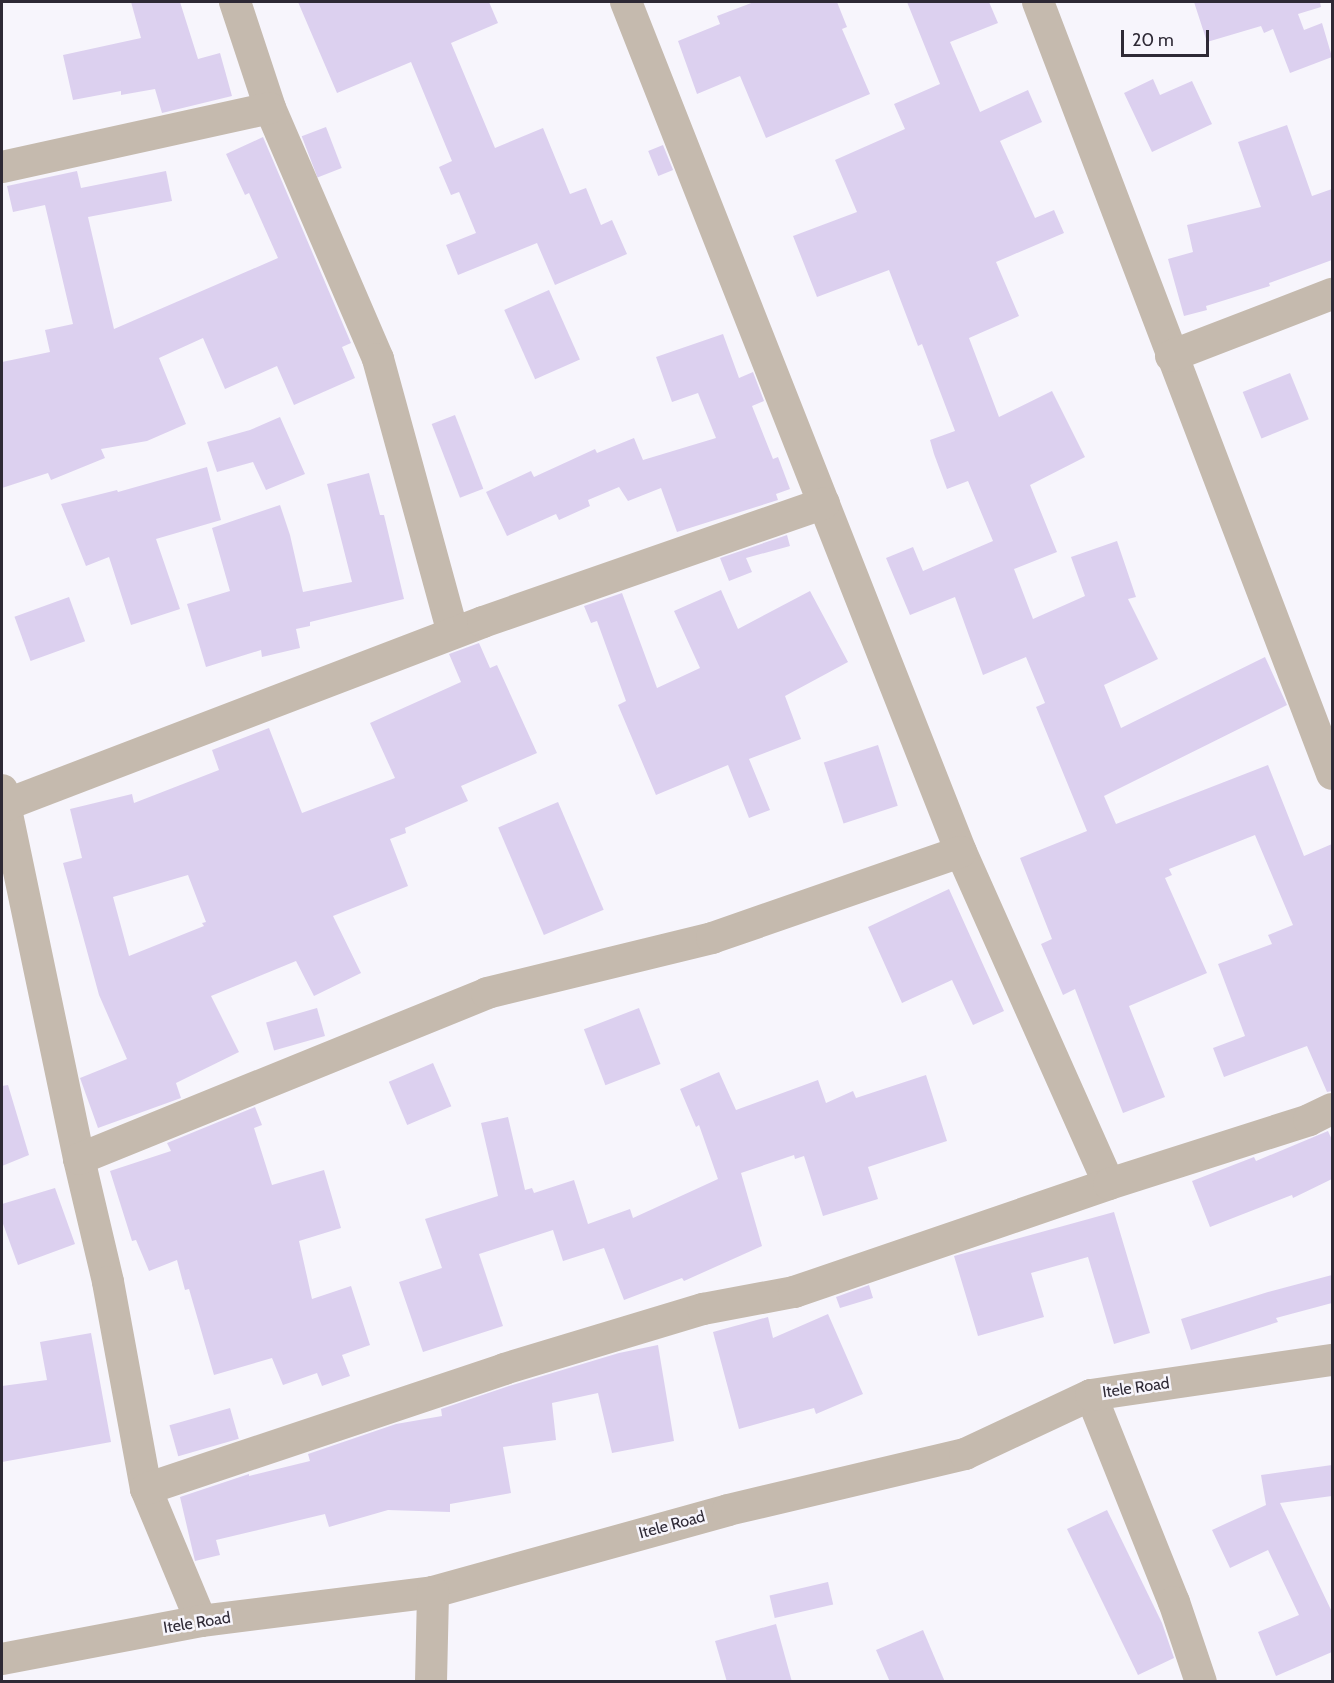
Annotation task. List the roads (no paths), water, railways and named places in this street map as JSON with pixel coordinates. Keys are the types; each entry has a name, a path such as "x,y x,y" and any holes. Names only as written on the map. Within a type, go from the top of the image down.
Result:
{"street":[{"path":"235,2 270,108 378,358 453,633"},
{"path":"626,2 961,852 1109,1184"},
{"path":"1038,2 1171,356 1321,709 1332,774"},
{"path":"2,167 270,108"},
{"path":"1171,356 1332,294"},
{"path":"201,1621 146,1489 108,1282 79,1159 3,797 453,633 824,503"},
{"path":"79,1159 487,993 712,938 961,852"},
{"path":"146,1489 504,1369 703,1309 794,1292 1109,1184 1309,1120 1332,1109"},
{"name":"Itele Road","path":"2,1659 201,1621 433,1592 728,1510 965,1454 1091,1395 1332,1360"},
{"path":"1091,1395 1174,1602 1201,1682"},
{"path":"431,1682 433,1592"}]}
